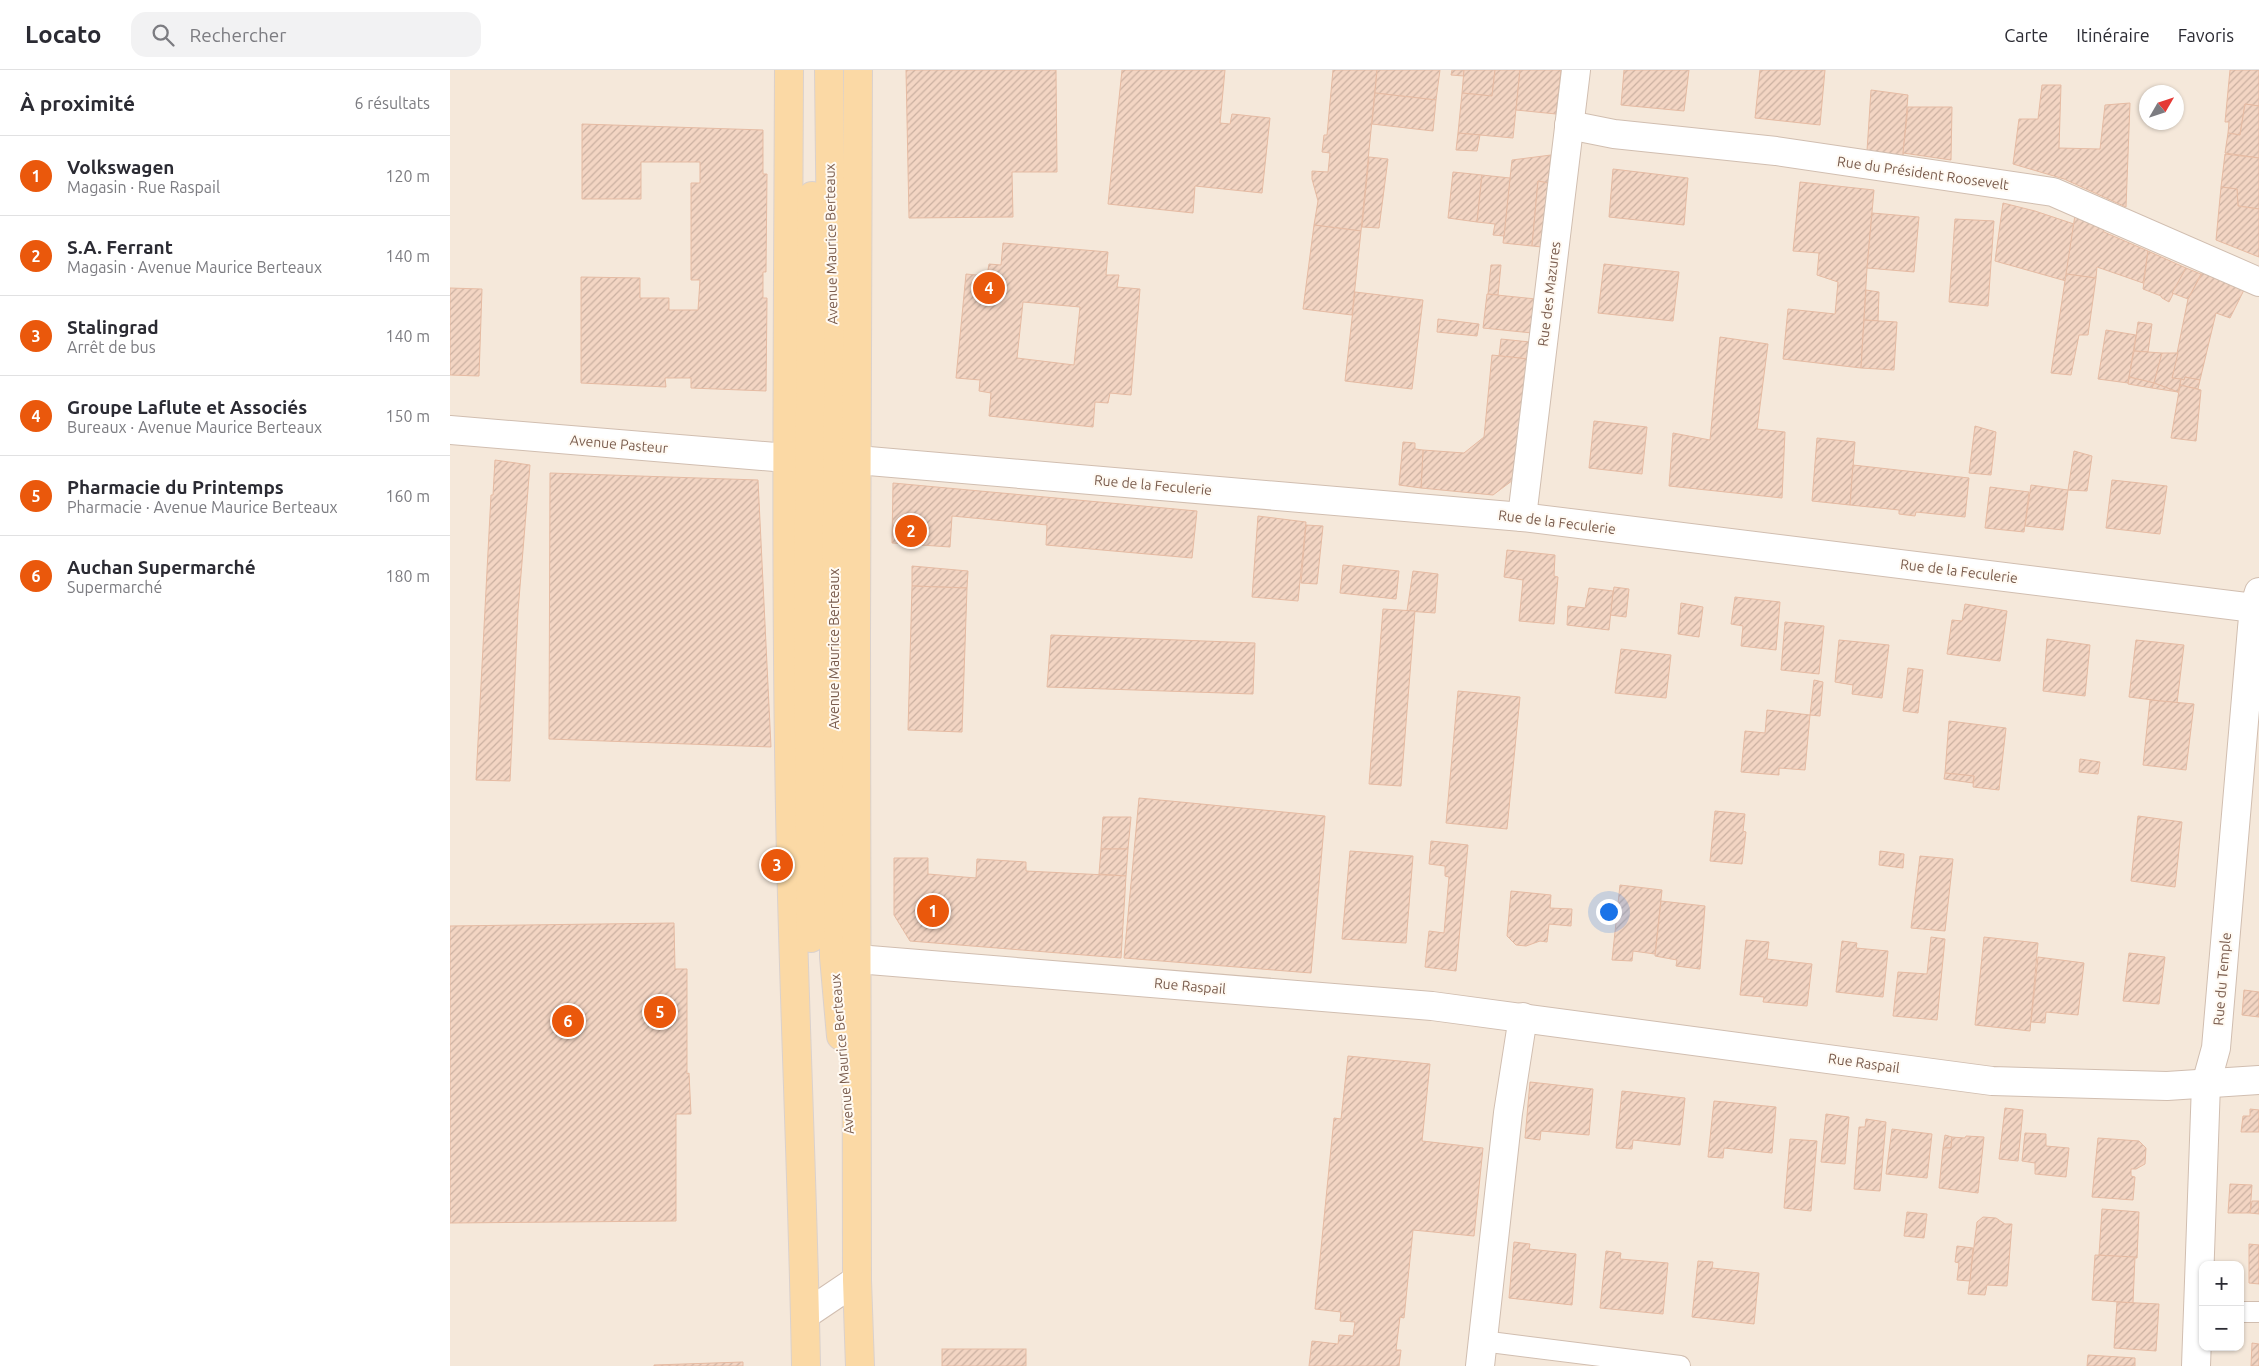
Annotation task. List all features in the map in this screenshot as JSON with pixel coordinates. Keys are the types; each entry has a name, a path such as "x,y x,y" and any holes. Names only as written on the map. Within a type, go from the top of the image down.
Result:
{"main road":[{"name":"Avenue Maurice Berteaux","path":"789,70 787,458 791,856 803,1211 806,1366"},
{"name":"Avenue Maurice Berteaux","path":"803,1211 812,880 808,625 813,70"},
{"name":"Avenue Maurice Berteaux","path":"829,70 835,623 834,956 857,1227"},
{"name":"Avenue Maurice Berteaux","path":"858,70 857,1280 860,1366"}],"street":[{"name":"Rue des Mazures","path":"1522,517 1576,70"},
{"name":"Rue du Président Roosevelt","path":"1569,125 1614,134 1776,151 2052,192 2259,282"},
{"name":"Avenue Pasteur","path":"450,430 787,458"},
{"name":"Rue de la Feculerie","path":"857,460 1522,517 2256,600"},
{"name":"Rue du Temple","path":"2200,1306 2206,1084 2216,1048 2256,600"},
{"name":"Rue Raspail","path":"857,959 1432,1006 1521,1030 1992,1081 2167,1086 2259,1080"},
{"path":"1481,1354 1508,1113 1521,1030"},
{"path":"805,1315 857,1280"},
{"name":"Rue du Temple","path":"2196,1366 2199,1325"}],"lane":[{"path":"2244,1312 2259,1312"},
{"path":"1481,1354 1680,1366"}],"shaded area":[{"path":"450,70 2259,70 2259,1366 450,1366"}],"building":[{"path":"906,70 1056,70 1057,172 1012,172 1013,217 909,218"},
{"path":"1122,70 1225,70 1220,123 1230,124 1232,114 1270,118 1262,193 1195,186 1193,213 1108,204"},
{"path":"1333,70 1377,70 1361,231 1314,225 1318,201 1312,179 1312,171 1328,172 1330,153 1322,152 1324,135 1327,135"},
{"path":"1377,70 1440,70 1436,100 1375,93"},
{"path":"1452,70 1464,70 1464,76 1451,75"},
{"path":"1464,70 1495,70 1492,96 1462,93"},
{"path":"1495,70 1520,70 1513,138 1458,133 1462,93 1492,96"},
{"path":"1520,70 1561,70 1556,114 1516,110"},
{"path":"1624,70 1689,70 1684,111 1621,105"},
{"path":"1760,70 1825,70 1820,125 1755,118"},
{"path":"2230,70 2259,70 2259,106 2245,104 2240,135 2228,133 2229,122 2225,122"},
{"path":"2042,85 2061,85 2059,148 2100,149 2105,105 2130,103 2126,207 2064,179 2013,164 2019,119 2038,119"},
{"path":"1871,90 1908,95 1903,156 1867,151"},
{"path":"1375,93 1436,100 1433,131 1372,124"},
{"path":"2245,104 2259,106 2259,158 2225,153 2228,133 2240,135"},
{"path":"1908,107 1952,107 1951,160 1903,153"},
{"path":"582,124 763,130 763,174 767,174 766,272 763,272 763,298 767,298 766,391 691,388 691,378 665,378 666,387 581,383 581,277 640,278 640,298 669,298 669,310 698,310 700,280 691,280 691,183 700,183 700,162 641,162 641,199 582,199"},
{"path":"1458,133 1480,135 1477,151 1456,150"},
{"path":"2225,154 2259,158 2259,209 2238,206 2237,189 2221,187"},
{"path":"1551,155 1548,183 1538,181 1532,246 1503,243 1512,160"},
{"path":"1369,157 1388,159 1379,228 1362,227"},
{"path":"1613,169 1688,178 1684,225 1609,217"},
{"path":"1453,172 1482,175 1477,222 1448,218"},
{"path":"1482,175 1510,178 1504,236 1493,235 1495,224 1477,222"},
{"path":"1538,181 1548,183 1542,247 1532,246"},
{"path":"1800,182 1874,190 1861,368 1783,359 1788,309 1835,314 1838,282 1817,275 1819,253 1793,251"},
{"path":"2221,187 2237,189 2238,206 2259,209 2259,257 2216,240"},
{"path":"2003,203 2074,224 2066,281 1995,261"},
{"path":"1872,213 1919,217 1914,272 1867,268"},
{"path":"2075,215 2102,226 2104,232 2148,251 2143,283 2097,267 2096,278 2066,274"},
{"path":"1955,219 1994,221 1988,306 1949,302"},
{"path":"1314,225 1361,231 1352,315 1303,309"},
{"path":"1003,243 1108,252 1106,275 1119,275 1117,287 1140,289 1131,395 1110,393 1108,403 1095,402 1093,427 989,416 991,393 979,391 980,380 956,378 966,274 987,276 989,264 1001,265","holes":["1023,302 1080,307 1074,365 1017,358"]},
{"path":"2148,251 2186,268 2169,302 2161,296 2143,289"},
{"path":"1604,264 1679,272 1673,321 1598,313"},
{"path":"1491,265 1501,265 1498,295 1488,294"},
{"path":"2206,266 2247,284 2230,318 2216,313 2200,380 2185,377 2184,380 2172,378 2188,299"},
{"path":"2186,268 2201,274 2188,299 2172,293"},
{"path":"2066,274 2096,278 2088,335 2079,335 2071,375 2051,373"},
{"path":"450,288 482,289 479,376 450,375"},
{"path":"1866,290 1879,292 1878,321 1864,320"},
{"path":"1355,292 1423,300 1412,389 1345,381"},
{"path":"1487,294 1536,299 1532,333 1483,328"},
{"path":"1438,319 1479,324 1477,336 1437,332"},
{"path":"1864,320 1897,322 1894,370 1861,368"},
{"path":"2138,322 2152,324 2148,352 2134,351"},
{"path":"2106,330 2136,335 2128,383 2098,379"},
{"path":"1720,337 1768,344 1757,429 1785,432 1782,498 1669,486 1673,433 1710,440"},
{"path":"1501,339 1530,342 1528,359 1499,356"},
{"path":"2134,351 2162,353 2154,383 2129,377"},
{"path":"2162,353 2178,353 2172,378 2181,379 2178,392 2154,383"},
{"path":"1492,355 1528,359 1517,477 1493,495 1421,488 1423,450 1464,453 1484,437"},
{"path":"2129,377 2154,383 2152,388 2128,384"},
{"path":"2185,377 2200,380 2198,389 2180,385 2181,379 2184,380"},
{"path":"2154,383 2178,392 2152,388"},
{"path":"2180,385 2201,390 2196,441 2171,438"},
{"path":"1594,421 1647,427 1642,474 1589,468"},
{"path":"1975,426 1996,432 1991,475 1969,473"},
{"path":"1817,438 1855,442 1850,505 1812,501"},
{"path":"1403,442 1415,443 1415,449 1423,450 1421,488 1399,485"},
{"path":"2074,451 2092,456 2087,491 2068,490"},
{"path":"495,460 530,465 518,611 510,781 476,780 491,495 493,495"},
{"path":"1853,465 1969,478 1965,517 1916,512 1915,516 1899,514 1899,510 1850,505"},
{"path":"550,473 758,480 771,747 549,739"},
{"path":"2112,480 2167,486 2160,534 2106,528"},
{"path":"893,483 1197,511 1192,558 1046,545 1047,525 952,516 950,547 892,543"},
{"path":"2031,485 2068,490 2063,530 2025,526"},
{"path":"1990,487 2029,492 2024,532 1985,528"},
{"path":"1258,516 1306,522 1298,601 1252,597"},
{"path":"1306,525 1323,526 1317,584 1301,583"},
{"path":"1507,550 1555,555 1554,576 1558,577 1554,624 1519,621 1523,580 1504,577"},
{"path":"1343,565 1399,571 1396,599 1340,593"},
{"path":"912,566 968,571 967,588 912,586"},
{"path":"1413,571 1438,574 1435,613 1407,611"},
{"path":"912,586 967,588 962,732 908,730"},
{"path":"1614,587 1629,589 1626,617 1610,615"},
{"path":"1589,588 1613,591 1609,630 1567,625 1568,606 1585,608"},
{"path":"1735,597 1780,602 1776,650 1741,646 1743,626 1731,624"},
{"path":"1681,603 1703,607 1699,637 1678,634"},
{"path":"1965,604 2007,611 2000,661 1947,654 1952,620 1962,621"},
{"path":"1383,609 1415,611 1401,786 1369,784"},
{"path":"1785,622 1824,626 1819,674 1781,670"},
{"path":"1051,635 1255,643 1253,694 1047,687"},
{"path":"2047,639 2090,645 2085,696 2043,691"},
{"path":"1839,640 1889,645 1882,698 1852,694 1853,685 1835,682"},
{"path":"2136,640 2184,645 2177,703 2129,697"},
{"path":"1621,649 1671,655 1666,698 1615,693"},
{"path":"1908,668 1923,670 1918,713 1903,711"},
{"path":"1814,680 1823,682 1820,716 1810,715"},
{"path":"1458,691 1520,697 1507,829 1446,823"},
{"path":"2150,700 2194,704 2186,770 2143,765"},
{"path":"1767,710 1810,715 1805,770 1779,768 1779,775 1741,772 1745,731 1765,733"},
{"path":"1949,721 2006,728 1999,790 1973,787 1974,776 1945,773"},
{"path":"2080,759 2100,762 2098,774 2079,772"},
{"path":"1945,773 1974,776 1973,783 1944,779"},
{"path":"1139,798 1325,816 1311,973 1124,958"},
{"path":"1715,811 1745,814 1743,831 1746,832 1742,864 1710,861"},
{"path":"2138,816 2182,822 2175,887 2131,881"},
{"path":"1103,817 1131,817 1128,849 1101,849"},
{"path":"1431,841 1468,845 1456,971 1425,967 1429,931 1444,933 1449,877 1445,876 1445,866 1429,864"},
{"path":"1101,849 1128,849 1126,876 1099,874"},
{"path":"1350,851 1413,856 1406,943 1342,939"},
{"path":"1880,851 1904,854 1903,868 1879,865"},
{"path":"1920,856 1953,859 1945,931 1911,928"},
{"path":"894,858 928,858 928,874 976,878 977,859 1026,862 1026,871 1126,876 1121,958 910,941 894,915"},
{"path":"1620,885 1662,890 1655,954 1633,951 1632,961 1612,960"},
{"path":"1511,891 1551,895 1550,908 1572,909 1571,926 1549,924 1547,942 1540,941 1526,946 1516,945 1507,936"},
{"path":"1661,901 1705,906 1700,969 1676,966 1677,960 1655,956"},
{"path":"674,923 675,969 687,969 687,1074 689,1073 691,1114 676,1114 676,1221 450,1223 450,926"},
{"path":"1931,937 1945,939 1937,1020 1893,1016 1898,972 1927,974"},
{"path":"1984,937 2038,943 2030,1031 1975,1025"},
{"path":"1746,940 1769,942 1767,959 1812,964 1807,1006 1763,1002 1764,997 1740,995"},
{"path":"1842,941 1857,943 1856,948 1888,951 1883,997 1836,992"},
{"path":"2129,953 2165,957 2159,1004 2123,1001"},
{"path":"2038,957 2084,963 2078,1015 2046,1012 2045,1023 2031,1022"},
{"path":"2244,990 2259,992 2259,1017 2242,1015"},
{"path":"1348,1056 1430,1064 1422,1141 1483,1148 1474,1236 1413,1230 1404,1318 1400,1317 1396,1350 1401,1350 1399,1366 1309,1366 1312,1341 1338,1344 1339,1335 1353,1336 1355,1322 1340,1321 1341,1312 1315,1309 1334,1118 1341,1119"},
{"path":"1530,1082 1593,1089 1589,1135 1541,1131 1540,1140 1525,1138"},
{"path":"1622,1091 1685,1098 1680,1145 1633,1140 1632,1149 1616,1148"},
{"path":"1714,1101 1776,1107 1772,1153 1724,1148 1723,1158 1708,1157"},
{"path":"2005,1108 2023,1110 2018,1161 1999,1159"},
{"path":"2250,1109 2259,1110 2259,1132 2241,1132 2243,1116 2250,1116"},
{"path":"1826,1114 1849,1117 1845,1164 1821,1162"},
{"path":"1866,1119 1886,1122 1880,1191 1854,1189 1859,1127 1865,1127"},
{"path":"1892,1129 1932,1134 1927,1178 1886,1174"},
{"path":"2025,1133 2046,1134 2046,1146 2069,1148 2066,1177 2035,1174 2035,1163 2022,1161"},
{"path":"1945,1135 1952,1137 1951,1148 1943,1148"},
{"path":"1966,1136 1984,1137 1978,1193 1939,1188 1943,1148 1951,1148 1952,1137 1965,1138"},
{"path":"2098,1138 2139,1141 2146,1148 2145,1164 2136,1169 2131,1169 2131,1176 2135,1177 2133,1200 2092,1197"},
{"path":"1790,1139 1817,1141 1811,1211 1784,1208"},
{"path":"2230,1184 2252,1185 2250,1213 2228,1213"},
{"path":"2252,1201 2259,1201 2259,1214 2250,1213"},
{"path":"2102,1209 2139,1212 2137,1258 2099,1255"},
{"path":"1907,1212 1927,1214 1924,1238 1904,1236"},
{"path":"1983,1217 1996,1218 2005,1224 2012,1224 2007,1286 1987,1285 1985,1295 1968,1294 1977,1222"},
{"path":"1514,1242 1530,1244 1529,1249 1576,1254 1572,1305 1509,1298"},
{"path":"2249,1244 2259,1245 2259,1284 2249,1283"},
{"path":"1957,1246 1973,1248 1970,1281 1957,1280 1959,1263 1955,1262"},
{"path":"1606,1251 1621,1253 1620,1259 1668,1263 1663,1314 1600,1308"},
{"path":"2095,1255 2135,1257 2133,1303 2092,1300"},
{"path":"1698,1261 1713,1262 1712,1268 1759,1273 1754,1324 1692,1317"},
{"path":"2117,1302 2159,1304 2156,1351 2114,1348"},
{"path":"2252,1343 2259,1344 2259,1366 2251,1366"},
{"path":"942,1349 1026,1349 1026,1366 942,1366"},
{"path":"2088,1355 2135,1358 2135,1366 2087,1366"},
{"path":"743,1362 743,1366 654,1366 654,1365"}],"place":[{"name":"Groupe Laflute et Associés","path":"989,288"},
{"name":"S.A. Ferrant","path":"911,531"},
{"name":"Stalingrad","path":"777,865"},
{"name":"Volkswagen","path":"933,911"},
{"name":"Pharmacie du Printemps","path":"660,1012"},
{"name":"Auchan Supermarché","path":"568,1021"}]}
